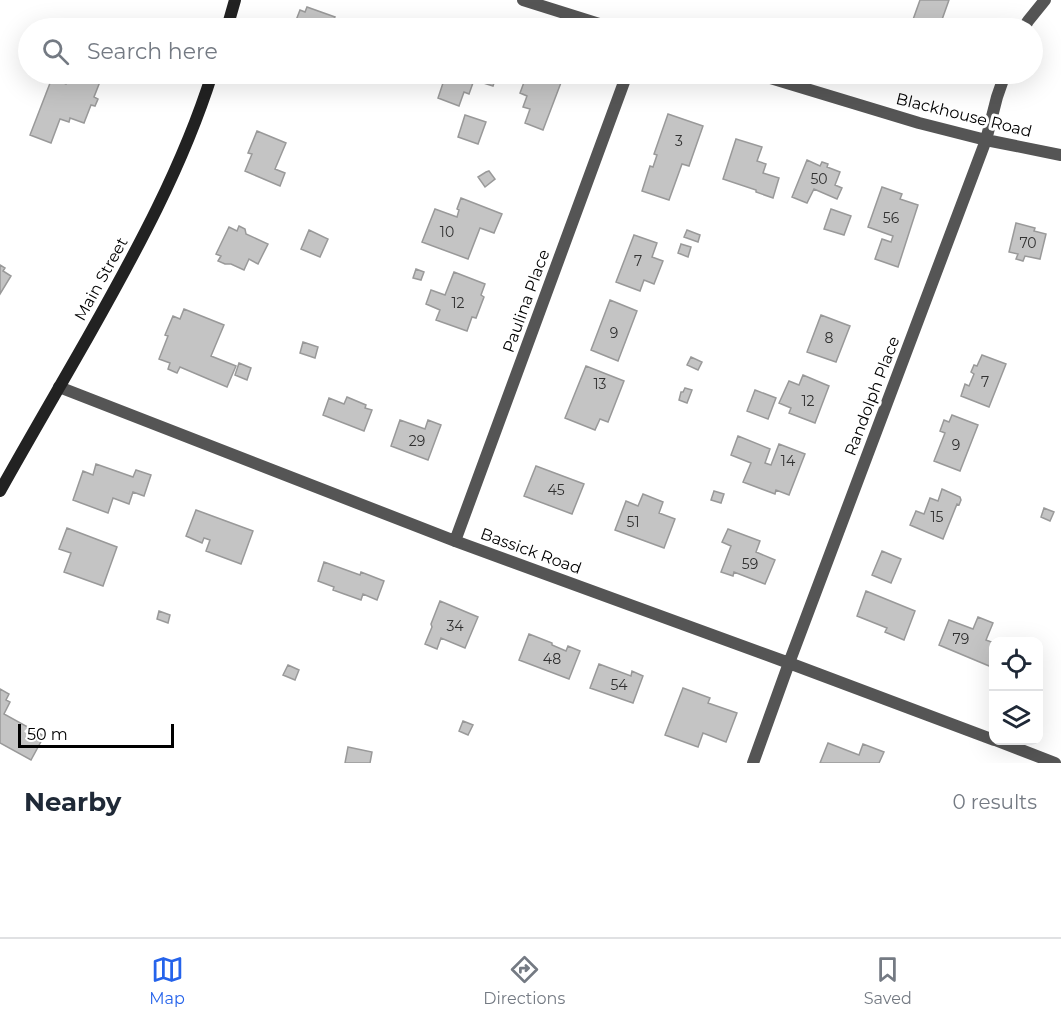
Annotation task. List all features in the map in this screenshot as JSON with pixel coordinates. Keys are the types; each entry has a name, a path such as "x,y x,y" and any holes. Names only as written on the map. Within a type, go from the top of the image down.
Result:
{"main road":[{"path":"230,18 235,0"},
{"name":"Main Street","path":"0,491 121,279 162,201 209,84"}],"street":[{"path":"523,0 580,18"},
{"path":"1030,18 1045,0"},
{"name":"Paulina Place","path":"455,541 623,84"},
{"name":"Blackhouse Road","path":"790,84 919,123 986,140 1061,155"},
{"name":"Randolph Place","path":"753,763 986,140 1001,84"},
{"name":"Bassick Road","path":"59,387 455,541 989,738"},
{"name":"Bassick Road","path":"1007,745 1055,763"}],"building":[{"path":"920,0 949,0 943,18 914,18"},
{"path":"307,7 335,17 297,18 300,10 305,12"},
{"path":"50,84 99,84 94,97 98,99 95,106 91,105 84,123 70,118 69,122 60,119 51,143 30,135"},
{"path":"443,84 473,84 469,94 464,92 459,106 438,98"},
{"path":"523,84 560,84 543,130 525,123 530,109 523,107 527,96 520,93"},
{"path":"668,114 703,126 689,166 682,164 669,200 642,191 650,166 653,167 657,155 654,154"},
{"path":"465,115 486,122 478,144 458,137"},
{"path":"257,131 286,143 275,169 285,173 280,186 245,171 252,154 248,153"},
{"path":"736,139 762,147 757,161 766,164 763,173 779,178 773,198 723,179"},
{"path":"807,160 820,166 822,162 828,164 827,167 840,172 835,185 842,188 837,199 814,189 807,203 792,197"},
{"path":"489,171 495,179 485,187 478,177"},
{"path":"882,187 902,194 900,199 918,205 898,267 875,259 882,239 891,242 893,236 868,227"},
{"path":"461,198 502,214 494,233 480,228 468,259 422,242 435,209 457,217"},
{"path":"831,209 851,216 844,235 824,229"},
{"path":"1016,223 1035,228 1034,231 1046,234 1040,259 1025,256 1023,261 1016,259 1018,254 1009,252"},
{"path":"239,226 245,229 246,234 268,244 258,264 249,259 244,270 218,261 221,256 216,254 229,227 237,231"},
{"path":"309,230 328,239 320,257 301,249"},
{"path":"687,230 700,235 698,242 684,237"},
{"path":"634,235 657,243 652,257 663,261 654,284 644,280 640,291 616,282"},
{"path":"681,244 691,247 688,257 678,253"},
{"path":"0,265 5,268 3,271 11,276 0,294"},
{"path":"416,269 424,272 421,280 413,278"},
{"path":"454,272 485,284 481,295 484,297 476,318 472,317 467,331 436,320 440,310 426,304 431,290 445,295"},
{"path":"610,300 637,311 618,361 591,350"},
{"path":"184,309 224,325 211,356 236,366 227,387 180,367 177,373 168,369 170,363 159,359 173,316 180,319"},
{"path":"821,315 850,326 836,362 807,352"},
{"path":"303,342 318,347 315,358 300,353"},
{"path":"982,355 1006,364 989,407 961,396 965,384 969,386 974,374 971,372 974,365 977,366"},
{"path":"691,357 702,362 698,370 687,365"},
{"path":"239,363 251,368 247,380 235,375"},
{"path":"586,366 624,381 608,422 600,419 595,430 565,418"},
{"path":"803,375 829,386 815,423 789,413 791,408 779,403 789,381 799,385"},
{"path":"685,388 692,390 687,403 679,400"},
{"path":"755,390 776,398 768,419 747,411"},
{"path":"347,397 372,410 364,431 323,415 329,398 344,404"},
{"path":"952,415 978,425 960,471 934,461 945,433 940,431 944,420 949,422"},
{"path":"400,420 425,429 428,420 441,425 428,460 391,446"},
{"path":"738,436 770,449 765,463 771,465 779,444 805,454 789,495 776,490 775,494 743,482 751,463 731,455"},
{"path":"96,464 133,477 136,470 151,475 144,496 133,492 129,504 113,498 108,513 73,500 83,471 93,475"},
{"path":"536,466 584,484 572,514 524,496"},
{"path":"942,489 960,497 961,500 959,505 957,504 943,539 910,525 916,511 924,514 930,498 938,501"},
{"path":"714,491 724,494 721,503 711,500"},
{"path":"643,494 663,502 659,513 675,519 664,548 615,530 626,501 638,506"},
{"path":"1044,508 1054,512 1050,521 1041,517"},
{"path":"196,510 253,531 241,564 206,551 210,540 204,538 202,543 186,536"},
{"path":"67,528 117,547 103,586 64,572 71,553 59,549"},
{"path":"728,529 760,541 756,552 775,560 765,584 734,572 733,576 721,572 731,546 722,542"},
{"path":"882,551 901,559 891,583 872,575"},
{"path":"324,562 384,581 377,600 363,594 361,600 333,590 334,587 318,581"},
{"path":"866,591 915,611 904,640 885,632 887,628 857,616"},
{"path":"440,601 478,617 465,648 441,638 437,649 425,644"},
{"path":"159,611 170,615 168,623 157,619"},
{"path":"978,617 993,623 986,640 989,641 989,666 939,645 949,620 973,629"},
{"path":"529,634 566,651 568,646 580,651 569,679 519,660"},
{"path":"599,664 631,676 632,671 643,676 633,703 590,688"},
{"path":"288,665 299,670 295,680 283,675"},
{"path":"683,688 710,698 708,703 737,713 726,742 703,733 698,747 665,735"},
{"path":"0,689 9,694 6,700 10,702 4,714 44,736 31,760 0,743"},
{"path":"463,721 473,725 468,735 459,731"},
{"path":"828,743 859,755 863,744 884,752 879,763 820,763"},
{"path":"348,747 372,752 370,763 345,763"}]}
